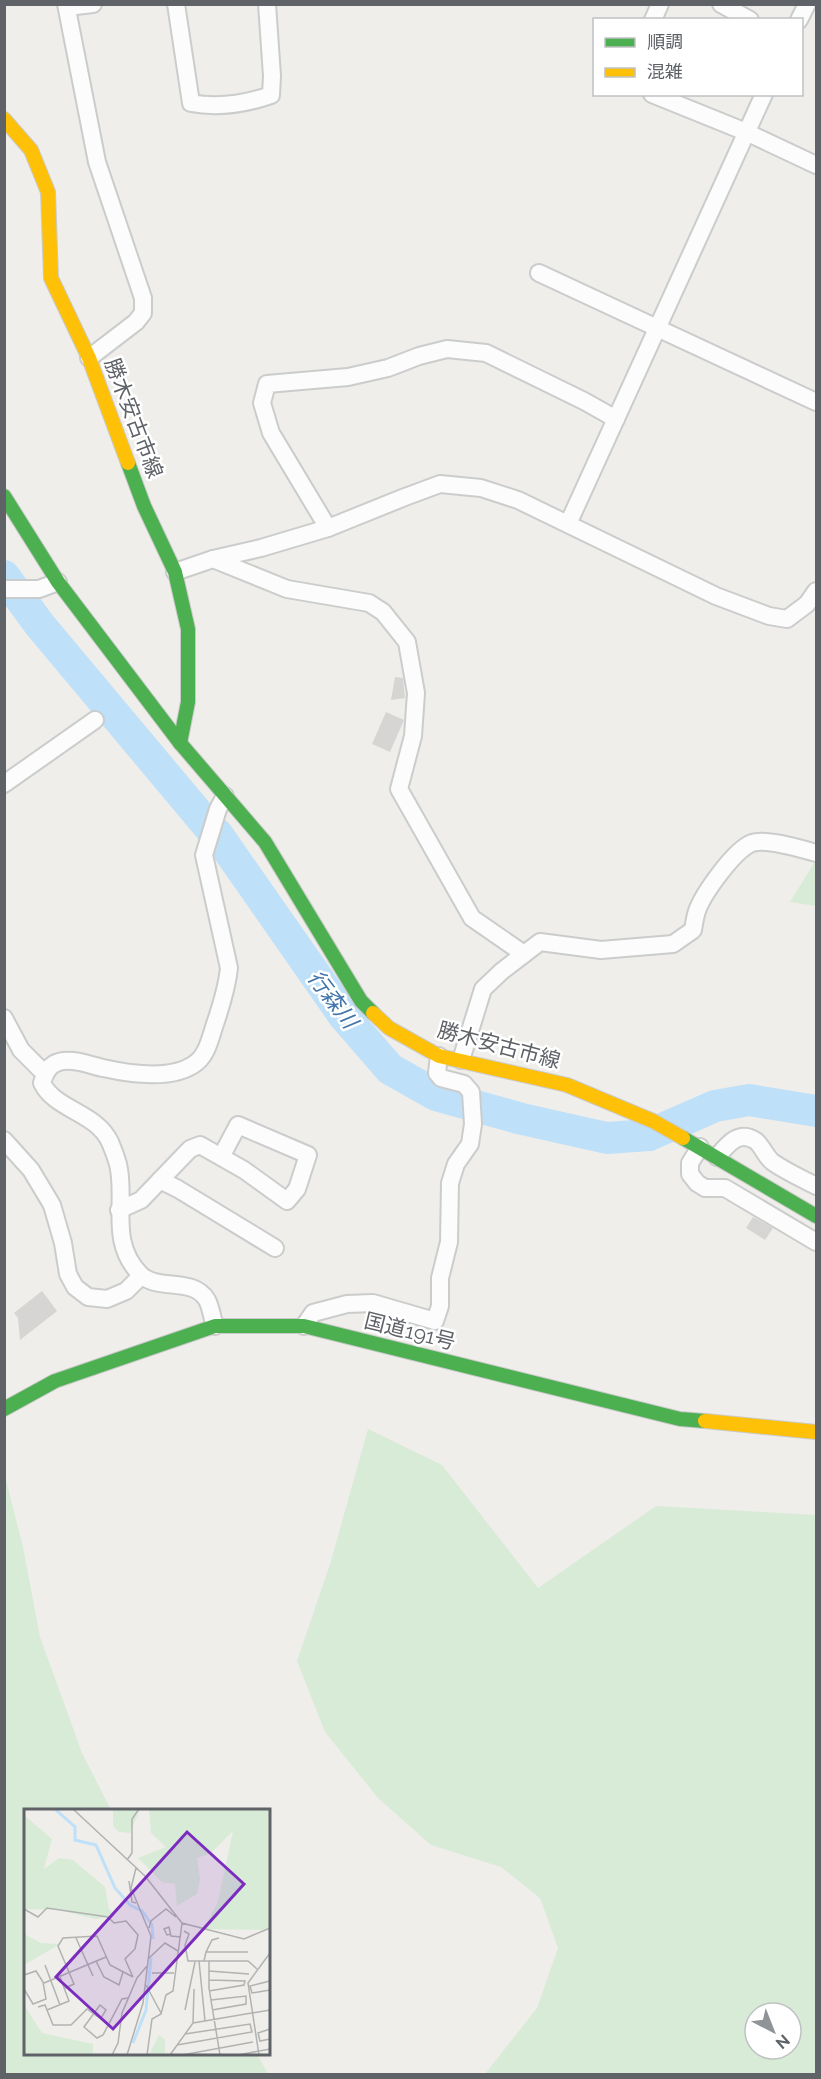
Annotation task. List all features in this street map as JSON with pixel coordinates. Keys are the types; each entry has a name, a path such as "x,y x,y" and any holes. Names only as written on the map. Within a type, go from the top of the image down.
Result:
{"main road":[{"name":"勝木安古市線","path":"4,119 31,150 48,192 51,278 89,358 144,506 176,572 188,629 188,702 180,743"},
{"name":"勝木安古市線","path":"4,495 58,582 180,743 265,842 361,1001 389,1028 439,1056 567,1085 653,1121 816,1216"},
{"name":"国道191号","path":"4,1409 55,1381 215,1326 304,1326 680,1419 816,1432"}],"street":[{"path":"89,358 136,322 143,313 143,298 97,162 66,6 93,4"},
{"path":"176,4 191,103 212,106 251,102 271,94 267,4"},
{"path":"654,18 660,4"},
{"path":"721,4 746,18"},
{"path":"800,18 807,4"},
{"path":"657,96 746,132 816,165"},
{"path":"568,524 763,96"},
{"path":"539,273 816,402"},
{"path":"328,528 271,433 262,403 267,384 348,377 388,368 419,356 447,349 486,353 616,419"},
{"path":"176,572 213,559 261,548 328,528 440,484 480,488 518,500 716,596 769,616 787,619 807,604 816,591"},
{"path":"213,559 287,589 369,603 383,612 407,642 416,693 413,736 399,789 472,918 524,954"},
{"path":"5,590 35,589 58,582"},
{"path":"4,784 95,720"},
{"path":"215,1326 207,1300 200,1292 141,1276 128,1257 119,1230 118,1165 109,1140 93,1120 47,1093 42,1083 45,1074 54,1064 73,1061 132,1073 160,1075 184,1069 197,1062 206,1051 228,987 229,968 204,855 218,809 225,796"},
{"path":"461,1060 483,989 502,970 540,942 601,950 673,944 693,930 697,910 706,893 744,848 753,843 764,842 816,853"},
{"path":"4,1018 21,1050 45,1074"},
{"path":"304,1326 313,1313 347,1304 373,1303 435,1321 440,1306 440,1278 449,1242 450,1184 456,1164 470,1144 473,1124 471,1092 464,1084 441,1078 437,1073 439,1056"},
{"path":"119,1210 141,1200 190,1149 200,1145 244,1170 287,1201 297,1189 308,1155 238,1125 222,1157"},
{"path":"717,1157 735,1137 747,1138 757,1142 772,1162 816,1186"},
{"path":"4,1140 31,1170 52,1205 63,1243 68,1274 75,1287 88,1297 107,1299 126,1291 141,1276"},
{"path":"697,1145 690,1163 690,1174 697,1183 705,1188 725,1188 816,1242"},
{"path":"160,1180 178,1188 275,1248"}],"green space":[{"path":"816,860 816,906 790,902"},
{"path":"368,1429 442,1465 538,1588 656,1506 816,1515 816,2074 485,2074 537,2008 558,1948 540,1898 501,1867 431,1845 378,1798 325,1732 297,1661 331,1561"},
{"path":"4,1472 23,1547 40,1637 82,1753 110,1809 24,1809 24,2055 258,2055 268,2074 5,2074"}],"building":[{"path":"395,677 403,678 405,698 391,700"},
{"path":"386,712 404,720 390,752 372,744"},
{"path":"753,1217 773,1228 765,1240 746,1228"},
{"path":"42,1291 57,1311 20,1340 18,1318 14,1313"}],"waterway":[{"name":"行森川","path":"4,576 39,624 217,834 344,1016 390,1069 436,1095 522,1119 607,1138 649,1135 715,1106 749,1100 816,1111"}],"traffic: fast":[{"path":"128,463 144,506 175,572 188,629 188,702 180,743"},
{"path":"4,496 58,582 180,743 265,842 361,1001 373,1013"},
{"path":"683,1138 816,1216"},
{"path":"4,1409 55,1381 215,1326 304,1326 680,1419 705,1421"}],"traffic: slow":[{"path":"4,119 31,150 48,192 51,278 89,358 128,463"},
{"path":"373,1013 389,1028 439,1056 567,1085 653,1121 683,1138"},
{"path":"705,1421 816,1432"}]}
